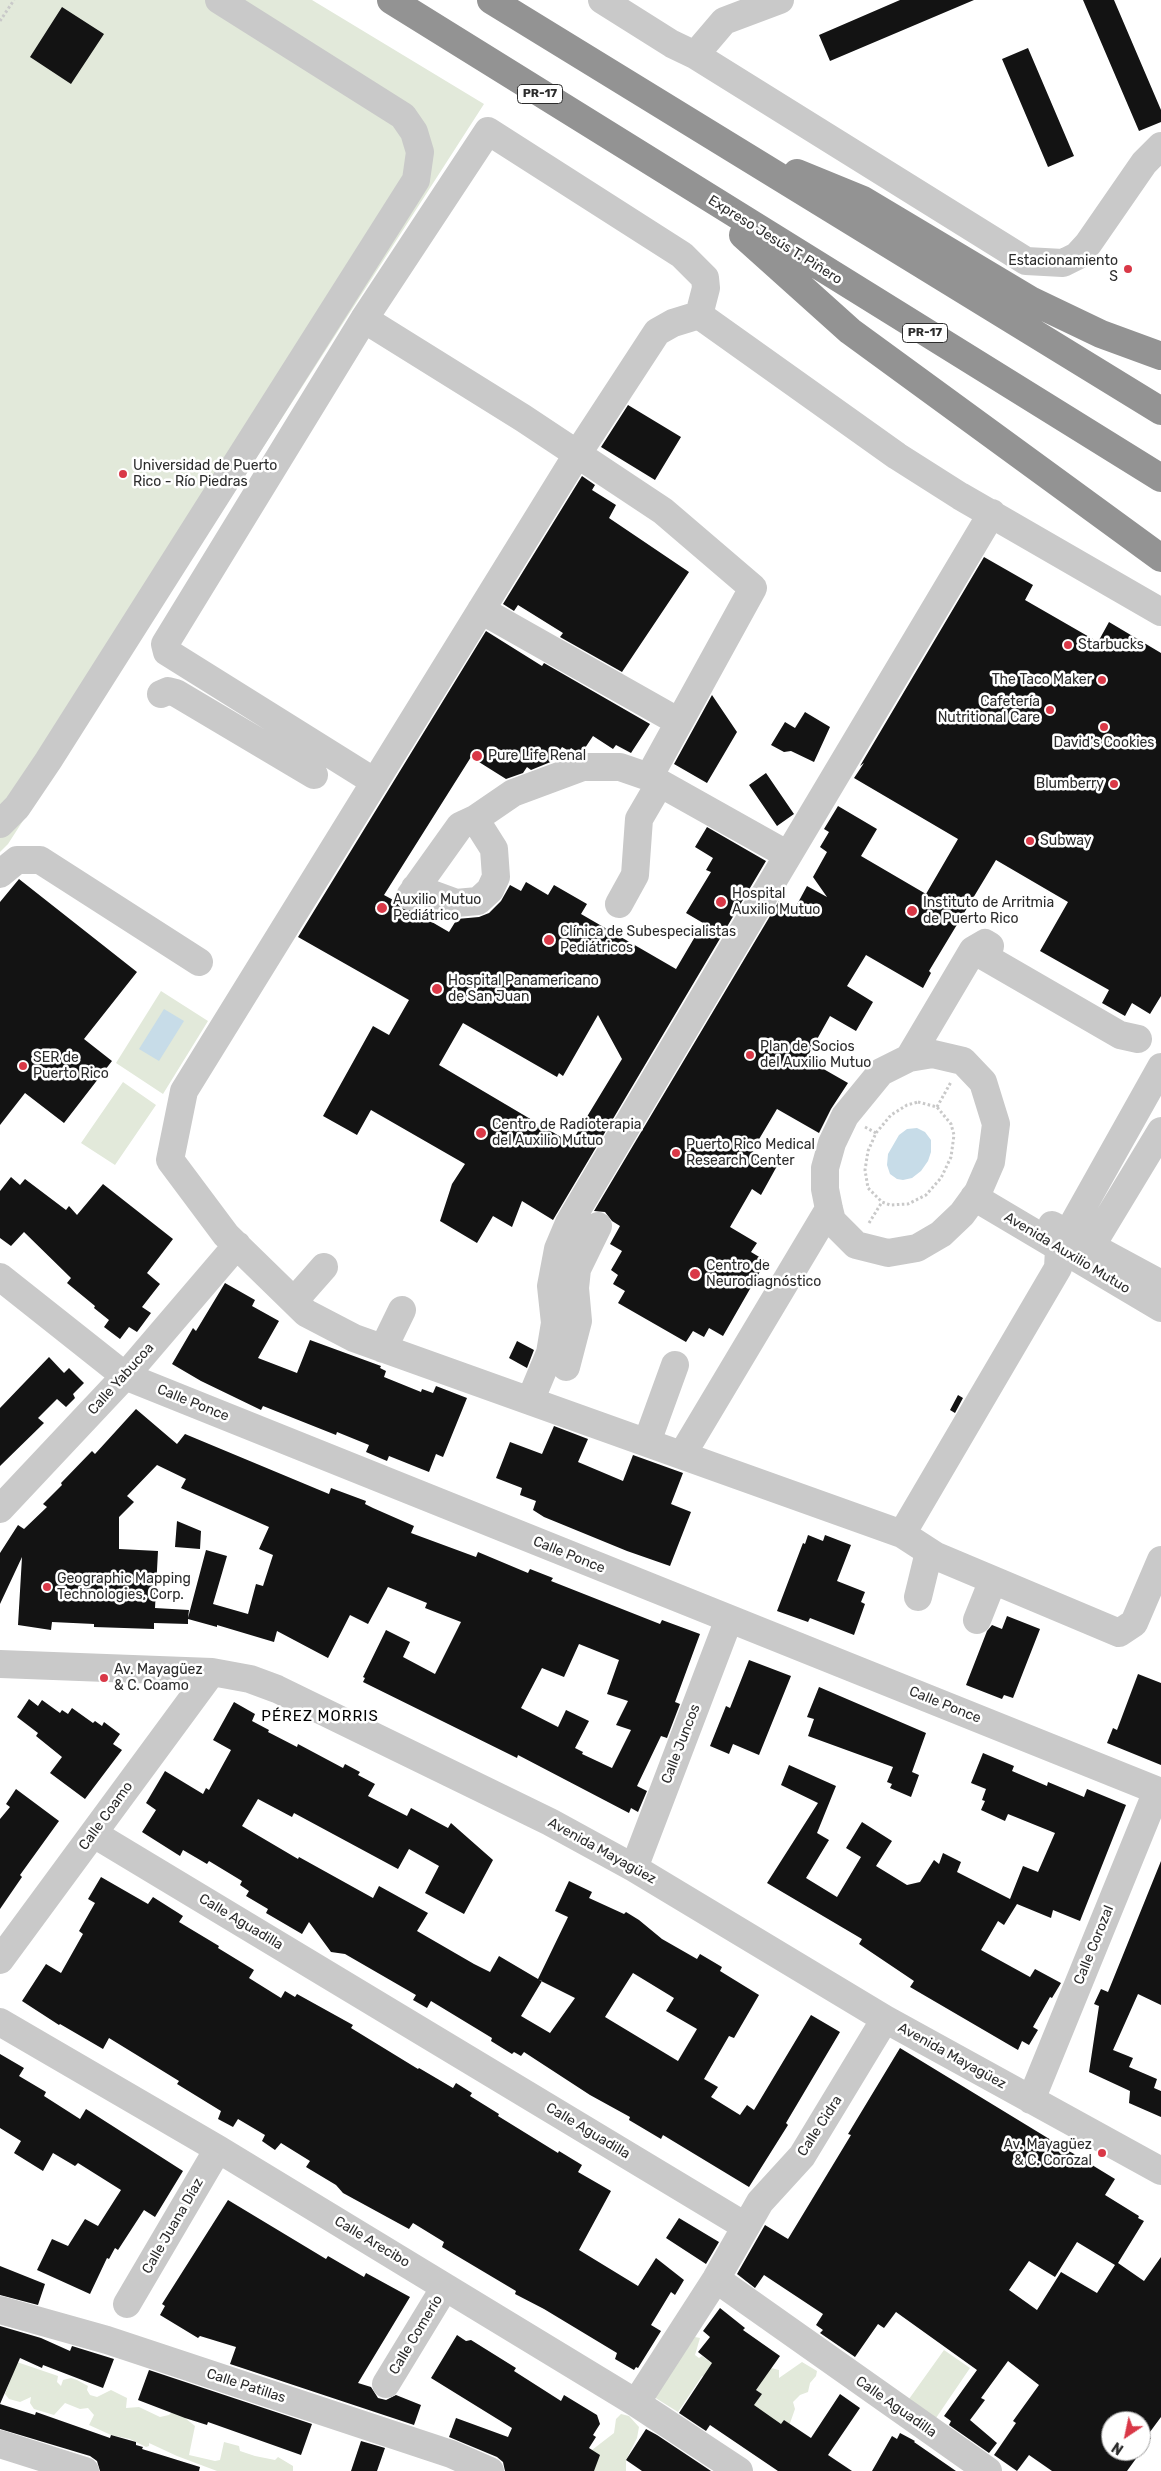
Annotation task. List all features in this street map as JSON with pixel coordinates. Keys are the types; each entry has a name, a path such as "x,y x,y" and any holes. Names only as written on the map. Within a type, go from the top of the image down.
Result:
{"highway":[{"name":"Expreso Jesús T. Piñero","path":"391,0 690,188 1161,478"},
{"path":"491,0 1161,412"},
{"path":"720,142 863,200 1032,301 1101,334 1161,356"},
{"path":"690,188 850,331 1161,558"}],"street":[{"path":"0,824 16,807 48,761 416,180 420,152 414,132 403,116 219,0"},
{"path":"602,0 672,44 695,55 1026,261 1062,263 1076,256 1088,244 1144,163 1161,146"},
{"path":"695,55 724,21 780,0"},
{"path":"375,782 167,652 165,644 364,319 488,131 682,255 705,278 706,288 699,315"},
{"path":"699,315 673,323 657,332 578,453 184,1091 170,1160 226,1235 294,1301 314,1317 354,1338 902,1534 929,1552 1119,1633 1134,1623 1161,1560"},
{"path":"699,315 897,456 1161,612"},
{"path":"364,319 578,453 663,511 753,588 680,722 655,780 639,819 635,875 619,904"},
{"path":"530,1401 550,1353 555,1323 551,1286 558,1249 569,1223 992,513"},
{"path":"481,610 680,722"},
{"path":"161,694 168,691 176,693 314,775"},
{"path":"475,819 494,849 496,877 490,890 478,901 456,902 413,892 460,826 475,819 514,793 583,767 620,767 655,780 788,855"},
{"path":"0,874 17,860 40,860 199,962"},
{"path":"909,1058 982,948 1120,1035 1138,1039"},
{"path":"1023,965 1126,1025 1138,1039 1161,1053"},
{"path":"933,1054 963,1061 983,1082 996,1124 991,1162 977,1192 962,1214 941,1234 917,1248 888,1252 856,1245 832,1221 824,1189 825,1168 832,1143 845,1116 881,1072 909,1058 933,1054"},
{"path":"902,1534 1071,1251 1161,1068"},
{"path":"1071,1251 1161,1132"},
{"name":"Avenida Auxilio Mutuo","path":"977,1192 1161,1308"},
{"path":"682,1455 829,1209"},
{"path":"566,1367 578,1321 575,1288 577,1269 598,1226"},
{"name":"Calle Yabucoa","path":"0,1509 125,1376 237,1245"},
{"name":"Avenida Auxilio Mutuo","path":"1071,1251 1161,1284"},
{"path":"294,1301 324,1266"},
{"name":"Calle Ponce","path":"0,1277 125,1376 1159,1791"},
{"path":"383,1349 402,1310"},
{"path":"647,1442 675,1365"},
{"path":"918,1597 929,1552"},
{"path":"977,1620 993,1580"},
{"name":"Calle Juncos","path":"634,1868 729,1619"},
{"name":"Avenida Mayagüez","path":"0,1664 212,1672 250,1678 550,1822 634,1868 885,2019 1161,2170"},
{"name":"Calle Coamo","path":"0,1960 212,1672"},
{"name":"Calle Corozal","path":"1031,2100 1159,1791"},
{"name":"Calle Aguadilla","path":"94,1834 745,2226"},
{"name":"Calle Cidra","path":"745,2226 768,2192 807,2149 885,2019"},
{"name":"Calle Arecibo","path":"0,2022 218,2149 636,2403 739,2471"},
{"name":"Calle Juana Díaz","path":"128,2304 218,2149"},
{"path":"636,2403 716,2279 745,2226"},
{"name":"Calle Aguadilla","path":"716,2279 988,2471"},
{"name":"Calle Comerío","path":"386,2384 445,2287"},
{"name":"Calle Patillas","path":"0,2310 107,2340 451,2454 490,2471"},
{"path":"0,2444 85,2471"}],"path":[{"path":"0,22 14,0"},
{"path":"918,1102 937,1107 951,1124 954,1135 951,1157 941,1178 934,1188 917,1201 899,1206 882,1202 868,1188 865,1170 868,1150 876,1133 891,1115 907,1105 918,1102"}],"green space":[{"name":"Universidad de Puerto Rico - Río Piedras","path":"0,0 312,0 484,104 8,844 0,852"},
{"path":"161,991 208,1021 163,1094 116,1063"},
{"path":"123,1082 156,1105 115,1165 81,1143"},
{"path":"695,2337 700,2338 695,2355 699,2358 702,2356 717,2367 712,2378 702,2376 678,2412 654,2397"},
{"path":"944,2350 970,2368 936,2418 909,2399"},
{"path":"17,2362 58,2376 57,2382 61,2386 63,2380 71,2378 77,2380 88,2386 87,2390 90,2395 97,2397 111,2390 127,2398 126,2408 139,2407 160,2417 169,2415 173,2411 188,2410 185,2418 195,2426 189,2455 215,2461 220,2460 224,2442 239,2446 240,2451 255,2456 275,2460 278,2457 293,2466 293,2471 217,2471 149,2443 149,2446 146,2447 130,2439 111,2435 89,2425 94,2415 88,2408 80,2409 65,2403 54,2415 34,2409 30,2403 31,2397 20,2402 9,2399 5,2394"},
{"path":"802,2362 817,2371 816,2376 810,2383 808,2392 800,2395 793,2402 795,2409 789,2426 776,2423 752,2407 762,2394 756,2390 771,2368 779,2370 779,2378"},
{"path":"621,2414 629,2416 639,2427 637,2438 626,2460 626,2471 509,2471 592,2450 614,2433 616,2419"}],"water":[{"path":"164,1009 184,1021 159,1061 139,1049"},
{"path":"917,1128 925,1132 931,1140 931,1152 928,1161 921,1171 912,1178 897,1179 890,1174 887,1165 888,1154 899,1135 907,1129"}],"building":[{"path":"900,0 974,0 830,61 819,35"},
{"path":"1083,0 1114,0 1161,110 1161,122 1139,131"},
{"path":"62,7 104,34 71,84 30,57"},
{"path":"1028,48 1074,156 1048,167 1002,59"},
{"path":"628,405 681,437 655,480 601,447"},
{"path":"582,476 595,485 592,490 616,505 609,518 689,572 622,672 560,637 563,633 518,605 514,611 503,604"},
{"path":"984,557 1033,585 1025,600 1098,642 1109,622 1161,653 1161,996 1150,1014 1132,1003 1125,1016 1102,1003 1109,990 1040,951 1068,902 996,860 929,971 931,973 923,988 866,955 847,986 873,1002 856,1031 830,1016 806,1059 848,1083 831,1109 819,1133 777,1109 752,1151 777,1166 761,1195 752,1189 730,1227 757,1243 751,1252 766,1261 723,1336 709,1328 704,1337 693,1331 686,1342 618,1303 625,1291 613,1284 618,1275 611,1270 622,1251 610,1244 620,1226 612,1221 605,1212 594,1211 779,901 794,910 807,886 827,897 813,877 827,852 820,847 829,832 824,829 838,806 877,829 861,856 926,894 958,839 854,778"},
{"path":"486,631 542,666 544,663 650,724 631,753 616,745 613,749 593,736 583,751 577,752 571,748 569,751 562,747 553,761 531,770 527,767 523,773 506,779 471,757 384,895 395,901 401,908 413,911 449,932 457,919 479,917 489,913 501,901 510,885 521,891 526,882 548,895 554,885 587,904 581,914 676,969 703,923 686,913 711,872 706,870 713,858 695,847 707,827 766,861 553,1220 522,1201 512,1227 493,1216 477,1243 440,1221 452,1184 465,1164 371,1110 357,1135 323,1116 373,1026 389,1035 409,1000 298,937","holes":["598,1015 622,1059 571,1143 439,1065 463,1023 557,1077 559,1073 563,1076"]},
{"path":"712,695 737,732 707,783 674,764"},
{"path":"805,712 830,727 814,762 791,751 784,752 771,745 785,722 795,728"},
{"path":"766,773 794,814 777,826 749,785"},
{"path":"19,879 137,972 84,1039 112,1061 64,1123 25,1093 0,1125 0,902"},
{"path":"11,1177 20,1185 25,1179 66,1210 69,1206 77,1215 103,1184 173,1239 147,1273 160,1284 142,1307 151,1313 137,1332 129,1327 120,1339 104,1327 109,1320 67,1283 71,1278 24,1232 11,1246 0,1238 0,1191"},
{"path":"225,1283 255,1300 252,1306 279,1321 258,1358 297,1373 310,1340 381,1366 380,1368 386,1371 384,1377 421,1392 422,1389 433,1393 436,1386 467,1398 443,1457 436,1454 429,1472 389,1456 387,1461 366,1452 369,1445 337,1432 336,1435 263,1406 261,1410 201,1381 172,1364 193,1328 196,1331"},
{"path":"517,1341 534,1350 527,1368 509,1358"},
{"path":"49,1357 64,1373 69,1368 84,1383 73,1394 75,1398 66,1407 57,1399 38,1418 44,1423 0,1466 0,1408"},
{"path":"958,1395 963,1398 955,1413 950,1410"},
{"path":"136,1409 177,1444 185,1434 329,1494 331,1488 366,1501 365,1504 414,1526 411,1533 476,1557 478,1552 528,1573 530,1569 553,1578 551,1581 660,1624 662,1620 700,1634 675,1702 680,1704 667,1738 661,1736 637,1786 647,1791 638,1812 631,1808 629,1813 518,1755 517,1758 363,1682 365,1678 363,1677 386,1630 410,1642 403,1657 435,1674 461,1622 425,1608 427,1603 388,1587 368,1624 350,1615 328,1658 277,1631 274,1642 217,1625 217,1627 188,1619 188,1624 154,1623 154,1629 94,1627 94,1624 52,1622 51,1630 18,1625 22,1557 0,1604 0,1553 18,1525 24,1529 47,1507 43,1504 62,1485 61,1483 92,1451 95,1454","holes":["157,1465 186,1479 181,1488 269,1527 259,1549 273,1555 263,1586 256,1584 248,1614 213,1604 227,1556 206,1550 188,1618 189,1610 155,1608 158,1551 119,1549 119,1517 134,1502 127,1496","579,1644 619,1660 607,1694 628,1701 616,1725 631,1730 612,1768 582,1754 583,1752 575,1748 589,1721 566,1710 558,1727 521,1708 542,1668 564,1677"]},
{"path":"554,1426 588,1439 578,1462 623,1481 633,1455 683,1473 671,1504 691,1512 670,1566 627,1551 544,1517 533,1510 536,1501 520,1495 522,1488 496,1478 510,1442 542,1454"},
{"path":"177,1521 201,1531 200,1549 175,1547"},
{"path":"808,1535 823,1541 825,1535 851,1545 837,1581 865,1592 861,1602 865,1604 854,1635 810,1618 808,1622 777,1611 803,1543 805,1544"},
{"path":"1007,1616 1040,1629 1013,1698 1004,1695 1002,1699 966,1685 987,1631 992,1625 1002,1629"},
{"path":"749,1660 791,1676 759,1755 733,1744 729,1754 710,1746 726,1706 730,1708"},
{"path":"1138,1674 1161,1683 1161,1765 1107,1743 1113,1728 1117,1730"},
{"path":"819,1687 926,1733 912,1772 919,1775 911,1797 890,1788 892,1784 887,1782 893,1767 808,1736 814,1719 807,1717"},
{"path":"29,1699 38,1706 42,1700 60,1713 62,1710 68,1714 72,1708 93,1723 95,1721 102,1726 104,1722 120,1734 113,1744 122,1750 85,1799 50,1773 62,1757 36,1736 38,1733 17,1717"},
{"path":"234,1702 255,1714 252,1721 269,1730 268,1732 297,1747 298,1744 343,1768 345,1764 360,1772 358,1775 375,1784 368,1796 407,1816 411,1808 448,1828 451,1823 493,1860 464,1914 425,1893 439,1866 409,1849 398,1869 294,1813 292,1817 258,1799 242,1826 298,1859 299,1857 373,1898 379,1886 428,1913 417,1931 490,1972 499,1956 538,1979 568,1917 555,1911 569,1881 592,1892 589,1898 624,1914 626,1912 662,1939 697,1959 700,1954 722,1967 720,1971 759,1995 734,2038 729,2036 704,2079 718,2087 711,2097 740,2115 747,2105 754,2110 811,2015 840,2032 786,2123 788,2125 749,2187 663,2135 661,2139 629,2120 630,2117 590,2095 524,2052 521,2056 514,2052 512,2054 491,2041 492,2038 431,2001 427,2008 413,2000 416,1995 345,1954 331,1952 309,1922 302,1934 266,1913 268,1909 246,1896 249,1891 240,1885 242,1881 209,1861 207,1864 183,1850 180,1856 142,1832 156,1810 146,1803 165,1771 203,1794 206,1788 209,1790 231,1750 213,1740","holes":["633,1973 674,1998 666,2011 697,2029 678,2061 605,2017","542,1981 575,1998 550,2033 521,2016"]},
{"path":"983,1753 1014,1766 1012,1771 1047,1786 1048,1782 1084,1797 1087,1789 1126,1805 1080,1921 1053,1910 1051,1918 1017,1904 1004,1925 998,1921 981,1950 1030,1977 1035,1969 1061,1983 1052,1998 1050,1997 1033,2027 1038,2030 1029,2045 1022,2041 1018,2050 910,1987 914,1981 859,1944 862,1939 767,1883 818,1803 781,1785 789,1765 836,1786 817,1833 829,1840 806,1878 837,1897 861,1857 846,1848 862,1822 892,1841 876,1866 907,1885 920,1882 934,1860 939,1864 943,1853 961,1862 957,1872 1010,1899 1023,1866 1038,1872 1055,1833 1008,1814 1005,1821 981,1810 985,1801 982,1800 986,1789 971,1783"},
{"path":"16,1789 59,1821 20,1875 22,1877 0,1909 0,1819 10,1807 6,1804"},
{"path":"1161,1861 1161,2005 1138,1994 1113,2050 1133,2058 1129,2067 1157,2079 1154,2088 1161,2091 1161,2117 1129,2103 1130,2091 1089,2072 1099,2006 1094,2004 1101,1989 1108,1992"},
{"path":"101,1877 148,1904 153,1897 183,1916 179,1922 254,1970 249,1978 281,1998 285,1991 295,1997 297,1994 353,2025 351,2028 418,2069 453,2088 456,2083 472,2093 470,2096 499,2114 498,2116 558,2153 559,2151 582,2165 578,2172 611,2191 579,2250 638,2286 656,2258 684,2280 675,2295 671,2292 651,2325 661,2331 638,2368 636,2367 634,2370 615,2359 617,2353 544,2309 515,2294 516,2291 442,2247 444,2242 413,2223 409,2229 343,2193 336,2185 306,2167 310,2161 281,2143 275,2150 262,2141 265,2135 238,2119 233,2127 218,2119 221,2111 177,2084 179,2081 109,2038 103,2049 59,2025 22,2001 46,1964 61,1973 83,1934 79,1931 95,1903 88,1899"},
{"path":"900,2048 1115,2179 1105,2195 1144,2221 1118,2263 1144,2281 1161,2257 1161,2417 1151,2431 1151,2411 1101,2411 1101,2461 1134,2461 1127,2471 1052,2471 1029,2455 1017,2471 994,2455 1016,2423 1013,2421 1039,2385 1008,2361 981,2398 985,2400 970,2420 997,2443 989,2453 949,2425 951,2421 944,2416 977,2370 896,2312 884,2328 878,2324 855,2357 820,2333 823,2330 816,2325 823,2314 764,2275 755,2288 737,2274 765,2225 788,2239 851,2135 848,2134","holes":["1077,2242 1115,2265 1097,2293 1061,2272 1037,2310 1009,2290 1029,2261 1055,2277"]},
{"path":"0,2054 24,2068 19,2076 46,2092 44,2096 80,2119 86,2109 183,2171 155,2217 144,2210 118,2250 115,2248 109,2259 107,2258 90,2294 37,2270 52,2239 68,2246 85,2219 98,2226 121,2190 78,2163 75,2166 53,2153 43,2171 14,2153 21,2141 0,2128"},
{"path":"228,2200 326,2259 328,2256 364,2277 366,2273 410,2297 358,2383 371,2387 378,2398 386,2400 396,2395 421,2405 414,2425 230,2364 236,2347 200,2336 198,2338 160,2315 165,2306 162,2304"},
{"path":"679,2218 719,2242 706,2264 666,2238"},
{"path":"0,2266 45,2284 38,2305 0,2295"},
{"path":"720,2308 745,2328 743,2330 780,2356 756,2390 762,2394 754,2405 781,2424 784,2420 811,2438 840,2394 860,2408 828,2455 852,2471 778,2471 710,2425 706,2431 679,2413 712,2363 698,2352 710,2337 703,2331"},
{"path":"0,2326 41,2338 70,2351 72,2346 114,2359 103,2388 43,2365 42,2368 20,2358 0,2404"},
{"path":"457,2335 466,2341 471,2340 516,2368 514,2371 561,2401 564,2395 597,2415 600,2424 593,2435 596,2437 589,2448 600,2455 594,2471 505,2471 503,2462 497,2457 449,2437 456,2418 508,2437 512,2428 431,2378"},
{"path":"149,2370 312,2424 301,2455 208,2422 207,2425 185,2418 138,2400"},
{"path":"0,2404 35,2415 36,2412 110,2438 111,2435 136,2442 136,2445 143,2447 142,2449 200,2467 199,2471 100,2471 97,2461 90,2456 0,2429"},
{"path":"646,2429 711,2471 642,2471 626,2460"},
{"path":"900,2433 915,2441 956,2471 872,2471 892,2436 897,2439"},
{"path":"361,2441 385,2448 377,2471 351,2471"}],"place":[{"name":"Estacionamiento S","path":"1128,269"},
{"name":"Universidad de Puerto Rico - Río Piedras","path":"123,474"},
{"name":"Starbucks","path":"1068,645"},
{"name":"The Taco Maker","path":"1102,680"},
{"name":"Cafetería Nutritional Care","path":"1050,710"},
{"name":"David's Cookies","path":"1104,727"},
{"name":"Pure Life Renal","path":"477,756"},
{"name":"Blumberry","path":"1114,784"},
{"name":"Subway","path":"1030,841"},
{"name":"Hospital Auxilio Mutuo","path":"721,902"},
{"name":"Auxilio Mutuo Pediátrico","path":"382,908"},
{"name":"Instituto de Arritmia de Puerto Rico","path":"912,911"},
{"name":"Clínica de Subespecialistas Pediátricos","path":"549,940"},
{"name":"Hospital Panamericano de San Juan","path":"437,989"},
{"name":"Plan de Socios del Auxilio Mutuo","path":"750,1055"},
{"name":"SER de Puerto Rico","path":"23,1066"},
{"name":"Centro de Radioterapia del Auxilio Mutuo","path":"481,1133"},
{"name":"Puerto Rico Medical Research Center","path":"676,1153"},
{"name":"Centro de Neurodiagnóstico","path":"695,1274"},
{"name":"Geographic Mapping Technologies, Corp.","path":"47,1587"},
{"name":"Av. Mayagüez & C. Coamo","path":"104,1678"},
{"name":"Av. Mayagüez & C. Corozal","path":"1102,2153"}],"district":[{"name":"PÉREZ MORRIS","path":"320,1717"}]}
